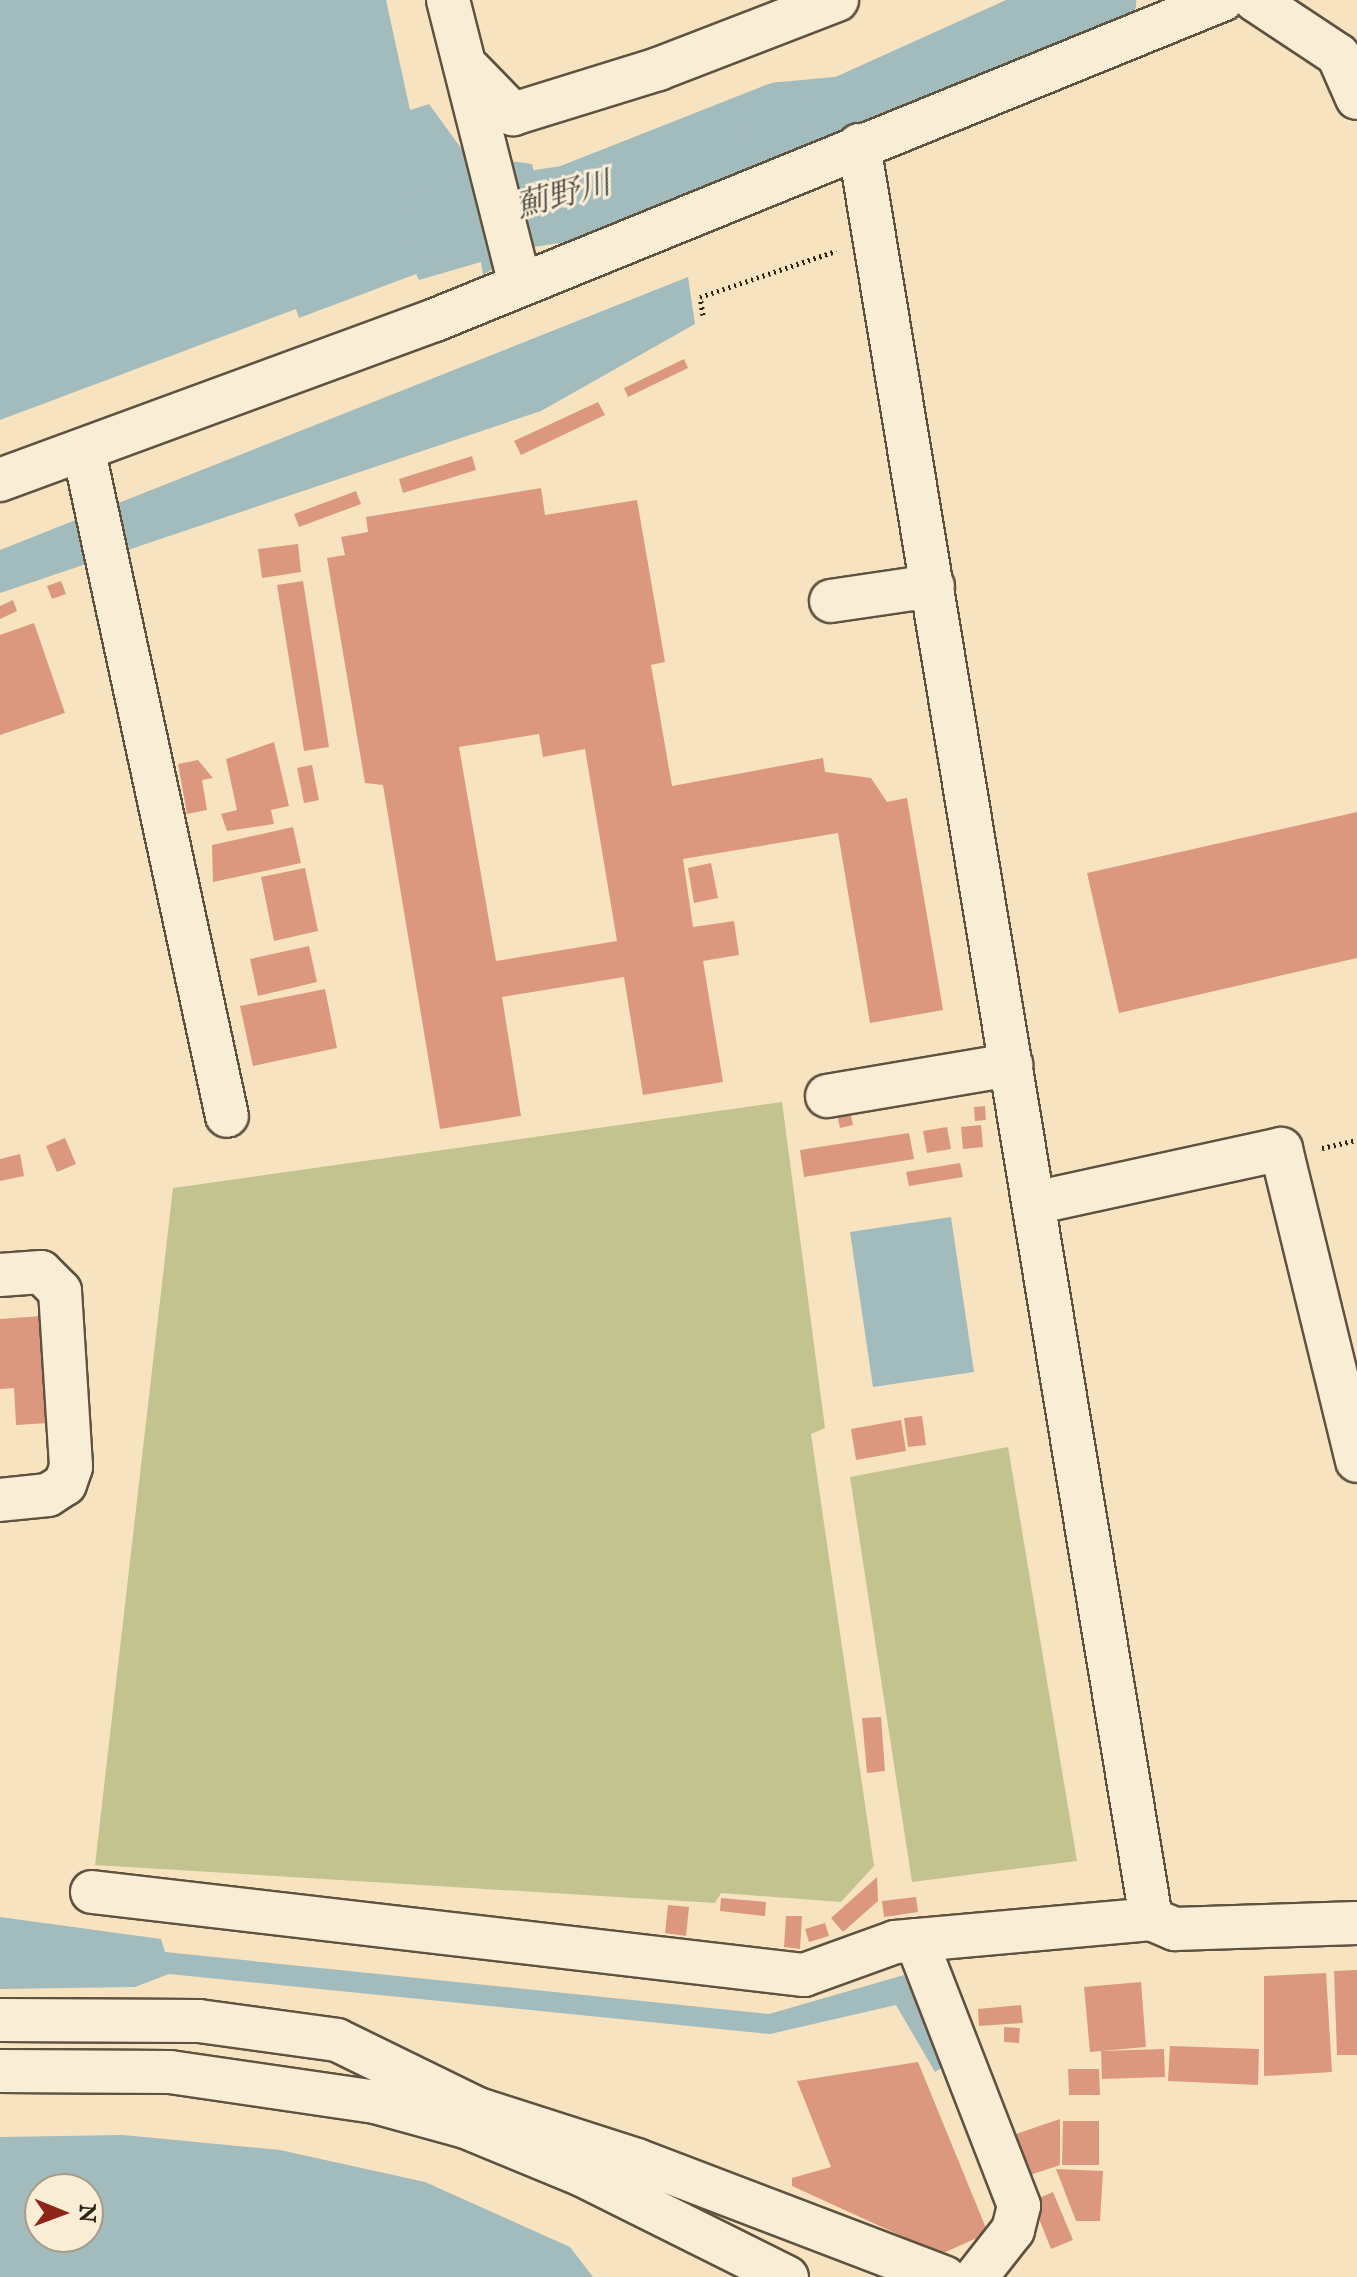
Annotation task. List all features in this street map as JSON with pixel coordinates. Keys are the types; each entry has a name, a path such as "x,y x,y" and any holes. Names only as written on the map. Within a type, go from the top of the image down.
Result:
{"street":[{"path":"448,0 470,70 476,114 520,285"},
{"path":"470,70 513,114 658,69 837,0"},
{"path":"0,480 84,452 520,285 1222,0"},
{"path":"1255,0 1338,55 1357,98"},
{"path":"859,145 1151,1919"},
{"path":"84,452 227,1116"},
{"path":"831,601 933,586"},
{"path":"827,1096 1011,1065"},
{"path":"1034,1203 1281,1149 1357,1461"},
{"path":"0,1275 41,1272 60,1291 71,1467 65,1484 48,1495 0,1500"},
{"path":"92,1892 804,1975 916,1940 1151,1919 1175,1929 1357,1923"},
{"path":"916,1940 1019,2206 1013,2230 976,2277"},
{"path":"0,2020 199,2021 337,2040 787,2277"},
{"path":"0,2071 170,2072 312,2089 637,2160 944,2277"}],"path":[{"path":"703,315 700,297 875,238"}],"green space":[{"path":"782,1102 825,1428 811,1434 874,1866 841,1902 721,1893 715,1903 95,1865 173,1188"},
{"path":"1008,1447 1077,1861 912,1882 850,1477"}],"water":[{"path":"0,0 386,0 410,110 429,104 466,155 532,164 549,235 483,275 481,262 419,280 416,274 299,318 296,309 0,420"},
{"path":"688,277 695,324 541,411 0,593 0,550"},
{"path":"951,1217 974,1372 873,1387 850,1232"},
{"path":"0,1917 161,1939 165,1952 769,2014 904,1975 945,2066 935,2072 896,2005 770,2034 169,1974 135,1987 0,1989"},
{"path":"123,2135 280,2150 425,2182 570,2247 593,2277 0,2277 0,2137"}],"building":[{"path":"684,359 688,368 628,397 624,388"},
{"path":"598,402 605,415 521,455 514,441"},
{"path":"472,456 476,470 403,493 399,479"},
{"path":"541,488 545,515 637,500 665,662 651,665 672,786 823,758 825,772 871,778 887,802 907,798 943,1010 870,1023 838,833 683,859 693,927 734,921 739,955 703,961 723,1082 643,1095 624,977 502,997 521,1116 440,1129 383,785 365,783 327,558 345,555 341,537 368,532 366,517","holes":["539,734 543,757 585,749 617,941 496,961 459,747"]},
{"path":"356,491 361,504 299,527 294,514"},
{"path":"298,544 301,572 262,578 258,549"},
{"path":"61,581 66,594 52,599 47,586"},
{"path":"303,581 329,747 304,751 277,585"},
{"path":"13,600 17,611 0,619 0,606"},
{"path":"34,623 65,713 0,735 0,635"},
{"path":"274,742 289,806 271,810 274,824 227,831 221,814 237,810 226,759"},
{"path":"198,760 213,778 202,780 207,810 187,814 178,764"},
{"path":"312,765 319,800 304,803 297,768"},
{"path":"1357,812 1357,958 1119,1013 1087,873"},
{"path":"293,827 301,863 213,882 212,845"},
{"path":"711,863 718,898 694,903 688,868"},
{"path":"305,868 318,931 274,941 261,877"},
{"path":"309,946 317,982 258,996 250,959"},
{"path":"325,989 337,1048 253,1066 240,1006"},
{"path":"985,1106 986,1120 975,1121 974,1107"},
{"path":"850,1112 853,1125 840,1128 837,1114"},
{"path":"981,1125 983,1147 963,1149 961,1127"},
{"path":"947,1127 951,1149 927,1153 923,1131"},
{"path":"909,1133 914,1159 804,1177 800,1150"},
{"path":"65,1138 76,1164 57,1172 46,1146"},
{"path":"20,1154 24,1176 0,1181 0,1159"},
{"path":"960,1163 963,1177 909,1186 906,1172"},
{"path":"42,1316 48,1423 16,1425 14,1388 0,1389 0,1319"},
{"path":"922,1416 926,1445 908,1447 904,1418"},
{"path":"901,1420 906,1451 856,1460 851,1429"},
{"path":"881,1717 885,1771 867,1773 862,1718"},
{"path":"877,1877 878,1901 843,1932 831,1918"},
{"path":"916,1897 918,1912 884,1917 882,1901"},
{"path":"721,1898 766,1902 765,1916 720,1911"},
{"path":"668,1905 689,1907 686,1936 665,1933"},
{"path":"786,1916 802,1916 800,1949 784,1947"},
{"path":"825,1923 829,1936 809,1942 805,1929"},
{"path":"1357,1970 1357,2055 1337,2055 1334,1971"},
{"path":"1326,1973 1332,2072 1264,2076 1264,1976"},
{"path":"1141,1982 1146,2047 1090,2052 1084,1987"},
{"path":"1021,2005 1023,2023 979,2026 978,2009"},
{"path":"1004,2027 1020,2028 1019,2043 1004,2042"},
{"path":"1170,2046 1259,2049 1258,2085 1168,2081"},
{"path":"1164,2049 1165,2077 1102,2079 1101,2051"},
{"path":"918,2062 988,2233 941,2254 792,2186 792,2178 831,2167 797,2081"},
{"path":"1068,2069 1099,2069 1100,2095 1069,2095"},
{"path":"1060,2119 1060,2165 1027,2176 1013,2135"},
{"path":"1063,2121 1099,2121 1099,2165 1062,2165"},
{"path":"1056,2169 1103,2171 1100,2221 1076,2221"},
{"path":"1053,2192 1073,2240 1051,2249 1032,2201"}],"waterway":[{"name":"薊野川","path":"438,223 570,203 781,120 846,114 1098,0"}]}
